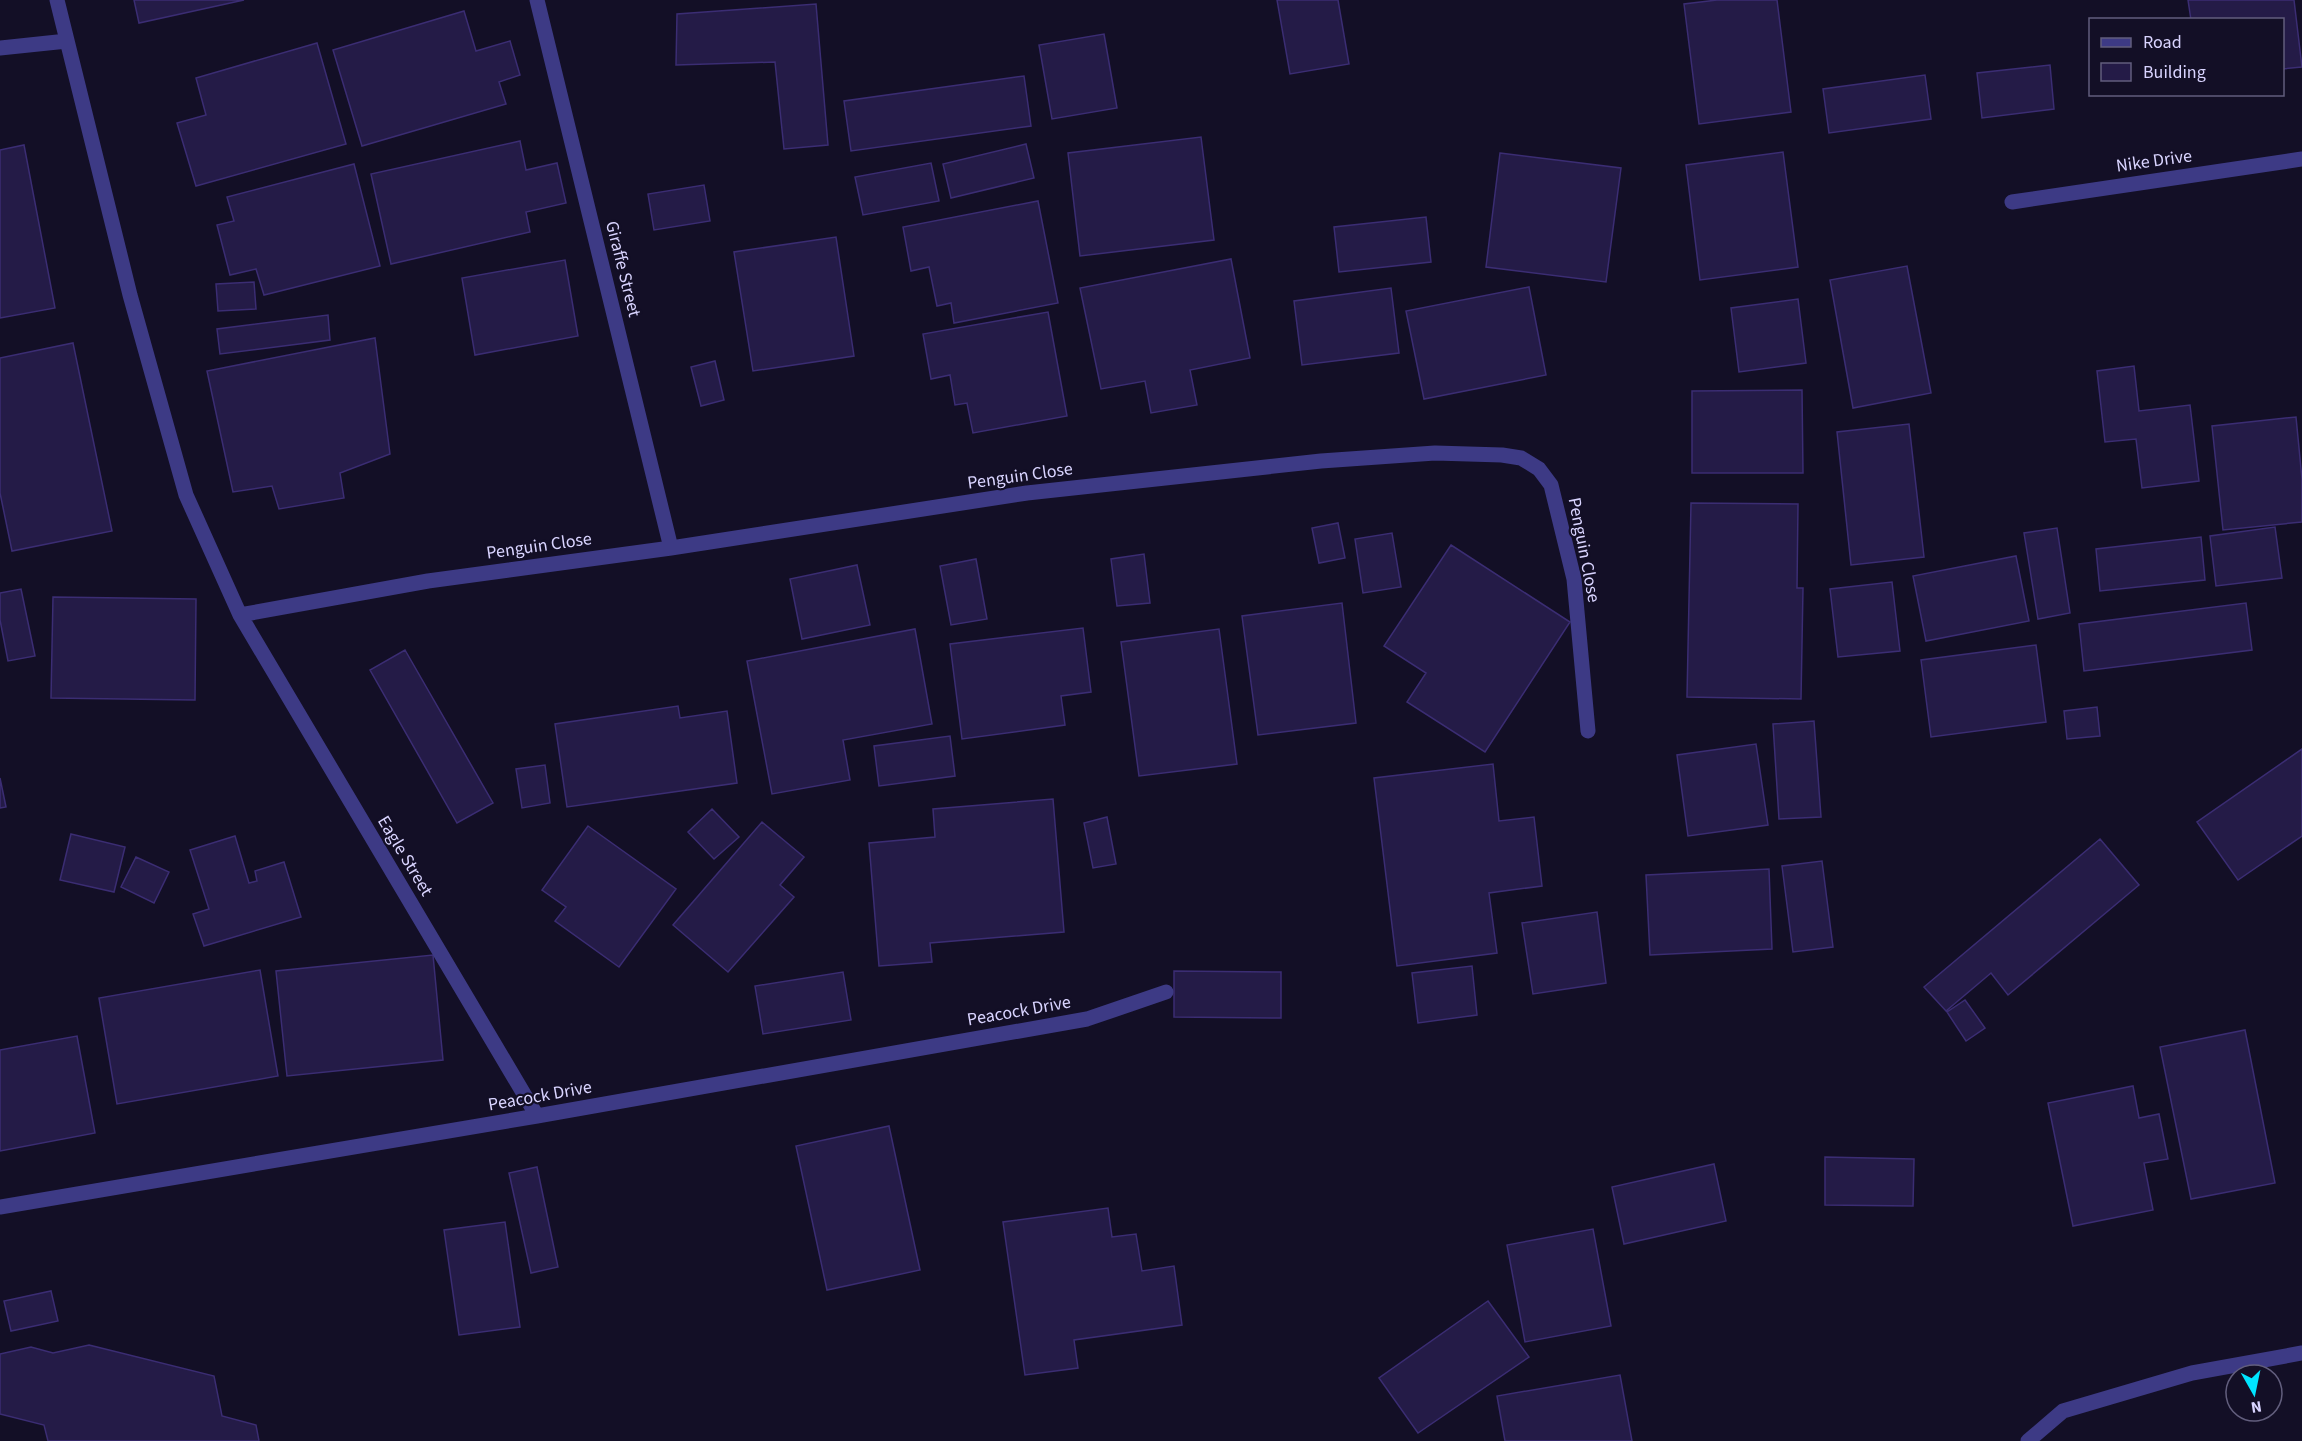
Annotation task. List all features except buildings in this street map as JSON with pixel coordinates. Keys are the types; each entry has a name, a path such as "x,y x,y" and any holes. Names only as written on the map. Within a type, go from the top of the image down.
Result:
{"street":[{"name":"Eagle Street","path":"57,0 130,295 186,495 240,615 537,1116"},
{"name":"Giraffe Street","path":"537,0 671,548"},
{"path":"0,48 67,41"},
{"name":"Nike Drive","path":"2012,202 2302,159"},
{"name":"Penguin Close","path":"240,615 428,581 671,548 1027,493 1309,462 1435,453 1502,455 1521,458 1539,469 1551,485 1574,579 1587,731"},
{"name":"Peacock Drive","path":"0,1207 537,1116 1086,1019 1166,992"},
{"path":"2028,1441 2063,1411 2192,1373 2302,1353"}]}
